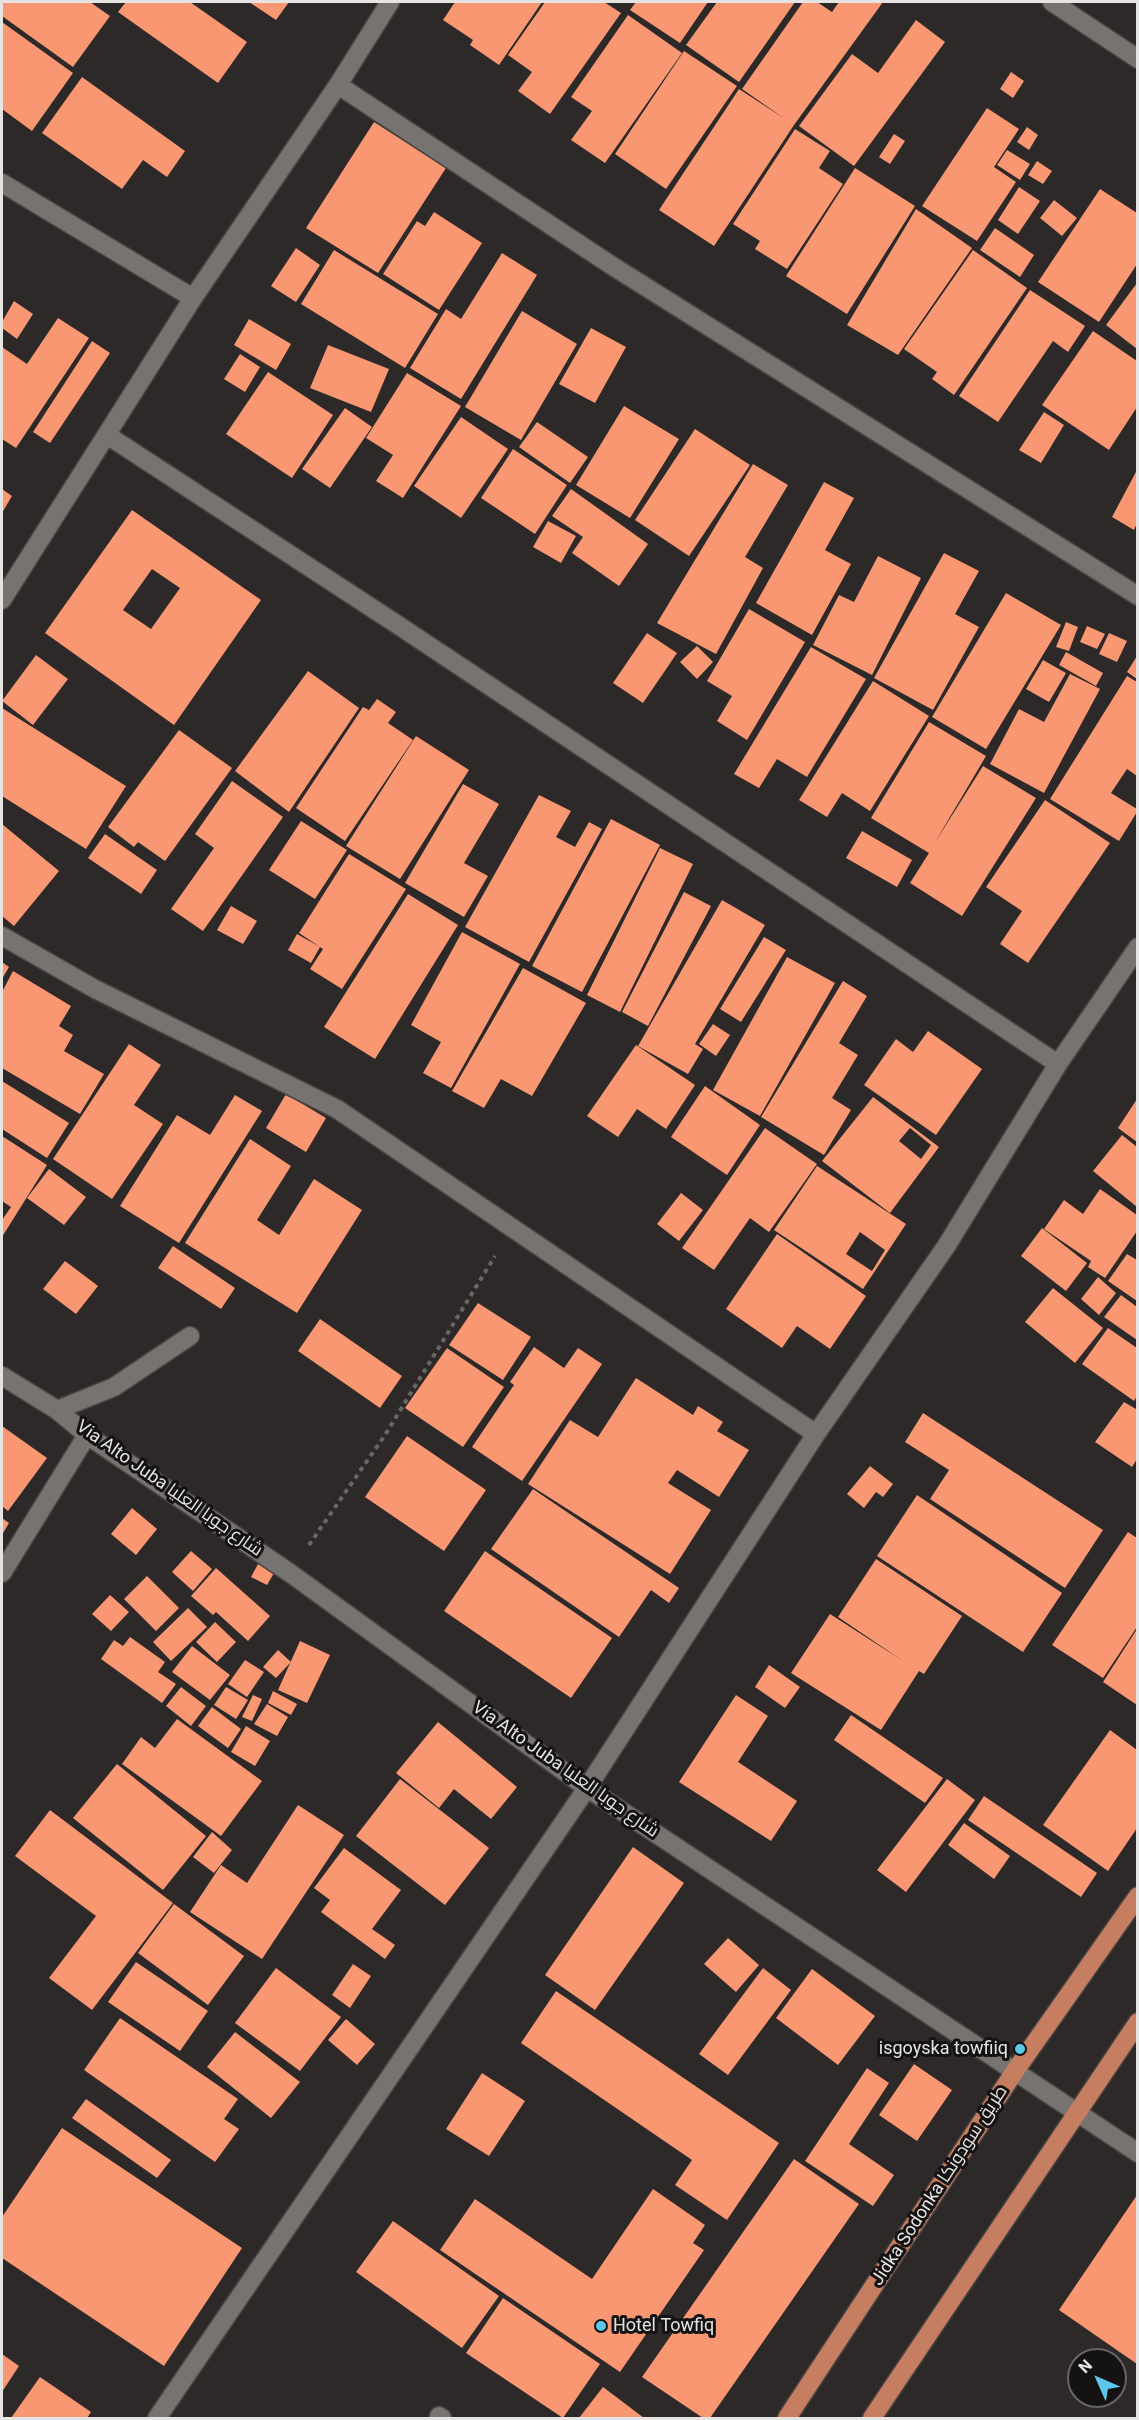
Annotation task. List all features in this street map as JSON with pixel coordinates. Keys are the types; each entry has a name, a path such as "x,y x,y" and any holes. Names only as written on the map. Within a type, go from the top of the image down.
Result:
{"main road":[{"name":"Jidka Sodonka طريق سودونكا","path":"787,2418 1015,2071 1137,1896"},
{"path":"872,2418 1137,2022"}],"street":[{"path":"2,600 193,298 338,85 390,2"},
{"path":"1052,2 1137,59"},
{"path":"338,85 614,267 1137,596"},
{"path":"2,183 193,298"},
{"path":"106,435 391,620 1058,1064"},
{"path":"2,936 95,989 337,1110 816,1434"},
{"path":"157,2418 587,1788 816,1434 947,1245 1058,1064 1137,947"},
{"path":"57,1410 114,1387 190,1336"},
{"name":"Via Alto Juba شارع جوبا العليا","path":"2,1376 57,1410 87,1435 290,1573 587,1788 1137,2153"},
{"path":"2,1573 87,1435"}],"path":[{"path":"290,1573 385,1435 513,1228"}],"building":[{"path":"2,2 90,2 110,16 73,67 2,16"},
{"path":"126,2 190,2 247,42 218,83 118,12"},
{"path":"249,2 289,2 276,20"},
{"path":"455,2 542,2 499,65 470,45 473,40 443,20"},
{"path":"545,2 604,2 621,13 550,114 518,91 532,72 508,55"},
{"path":"636,2 708,2 680,43 630,10"},
{"path":"717,2 795,2 739,82 686,45"},
{"path":"803,2 817,2 832,12 839,2 883,2 794,125 714,246 659,210 739,89 785,119 742,89"},
{"path":"628,15 682,53 605,163 571,140 592,111 571,97"},
{"path":"916,20 945,42 854,166 799,126 852,54 878,73"},
{"path":"2,22 73,73 32,131 2,109"},
{"path":"684,51 737,86 666,189 615,154"},
{"path":"1011,72 1024,81 1013,98 1000,89"},
{"path":"82,77 185,151 167,177 143,160 122,189 42,133"},
{"path":"987,108 1019,129 994,167 1016,182 977,241 922,206"},
{"path":"374,122 446,168 378,273 306,228"},
{"path":"1027,127 1038,135 1029,150 1017,142"},
{"path":"795,129 830,151 819,168 843,184 787,269 755,249 760,241 733,224"},
{"path":"894,134 905,141 890,164 879,157"},
{"path":"1007,150 1030,164 1020,180 997,165"},
{"path":"1037,161 1052,171 1043,184 1028,175"},
{"path":"855,168 915,206 847,314 786,276"},
{"path":"1019,187 1040,201 1018,234 998,220"},
{"path":"1100,189 1137,213 1137,264 1099,322 1038,282"},
{"path":"1054,200 1077,218 1062,236 1040,218"},
{"path":"916,209 972,248 898,355 847,325"},
{"path":"434,212 482,243 439,310 383,274 417,221 425,226"},
{"path":"995,228 1034,255 1020,277 980,250"},
{"path":"296,248 320,265 296,302 271,286"},
{"path":"334,250 438,314 405,368 301,304"},
{"path":"973,250 1027,288 954,395 932,379 937,372 904,349"},
{"path":"502,253 537,275 461,399 410,368 446,309 461,319"},
{"path":"1137,283 1137,349 1106,325"},
{"path":"1030,290 1085,326 1068,352 1053,341 998,422 959,396"},
{"path":"14,301 33,314 17,339 2,328 2,322"},
{"path":"522,311 577,344 521,440 465,407"},
{"path":"58,318 89,338 16,448 2,439 2,347 27,364"},
{"path":"249,319 291,344 276,370 234,345"},
{"path":"591,328 626,347 595,403 559,384"},
{"path":"1093,331 1137,361 1137,407 1109,450 1042,405"},
{"path":"92,341 110,353 50,443 33,432"},
{"path":"328,345 389,369 371,412 310,388"},
{"path":"240,354 260,367 245,392 224,379"},
{"path":"268,372 333,415 292,478 226,434"},
{"path":"407,373 461,406 403,498 376,481 393,455 366,438"},
{"path":"624,406 679,439 630,518 576,485"},
{"path":"345,408 372,427 330,488 302,469"},
{"path":"1044,412 1064,425 1041,463 1019,450"},
{"path":"461,417 508,449 461,518 414,486"},
{"path":"537,422 588,457 570,483 519,447"},
{"path":"695,429 750,465 689,556 635,520"},
{"path":"513,449 567,485 535,534 481,498"},
{"path":"753,464 788,485 745,557 763,568 716,654 657,623"},
{"path":"1137,470 1137,523 1134,530 1112,517"},
{"path":"824,482 854,498 825,550 851,564 812,635 756,603"},
{"path":"2,489 12,496 2,513"},
{"path":"571,489 648,544 619,586 572,553 583,537 552,516"},
{"path":"132,510 261,600 174,725 45,633","holes":["152,569 180,588 151,629 123,610"]},
{"path":"548,521 576,536 561,563 533,547"},
{"path":"944,553 979,571 955,614 979,627 933,710 874,678"},
{"path":"878,556 921,578 872,675 813,645 839,595 854,602"},
{"path":"1006,593 1061,625 986,749 932,717"},
{"path":"749,609 805,642 747,740 717,721 732,696 707,681"},
{"path":"1066,622 1078,627 1069,651 1056,647"},
{"path":"1087,626 1105,634 1097,649 1080,642"},
{"path":"647,633 677,653 643,703 613,683"},
{"path":"1109,633 1127,641 1117,662 1099,654"},
{"path":"697,646 713,662 697,679 680,662"},
{"path":"811,647 866,679 807,777 777,759 759,788 734,774"},
{"path":"1066,652 1103,673 1096,686 1059,665"},
{"path":"36,655 68,679 33,725 2,701"},
{"path":"1137,656 1137,679 1127,672"},
{"path":"1043,660 1066,673 1049,702 1026,689"},
{"path":"308,671 359,708 289,812 235,771"},
{"path":"1070,674 1100,689 1044,793 990,764 1019,709 1044,722"},
{"path":"1127,676 1137,682 1137,776 1127,769 1111,793 1137,809 1137,812 1119,841 1050,799"},
{"path":"873,681 929,716 870,811 842,793 827,817 799,800"},
{"path":"377,699 396,712 388,723 413,740 345,841 296,808 363,707 369,710"},
{"path":"2,708 126,786 86,849 2,796"},
{"path":"929,722 986,756 934,844 983,766 1036,798 962,916 910,883 929,853 871,818"},
{"path":"179,730 232,768 165,861 138,842 134,847 108,827"},
{"path":"416,736 469,770 400,879 346,846"},
{"path":"232,781 283,817 203,931 171,909 214,848 195,834"},
{"path":"463,784 499,804 464,863 488,876 464,917 405,883"},
{"path":"539,795 571,811 556,837 575,847 589,822 602,829 529,962 465,927"},
{"path":"1045,800 1110,843 1028,963 1000,944 1022,911 986,887"},
{"path":"611,819 660,845 582,992 532,966"},
{"path":"301,821 347,850 315,899 269,870"},
{"path":"2,824 59,871 14,926 2,916"},
{"path":"862,831 912,860 897,887 846,858"},
{"path":"105,834 157,870 141,894 88,858"},
{"path":"660,848 693,864 620,1012 587,995"},
{"path":"349,854 406,889 342,989 310,969 323,949 299,933"},
{"path":"684,892 711,906 648,1026 622,1012"},
{"path":"408,894 458,925 375,1059 324,1027"},
{"path":"722,900 765,925 695,1044 703,1049 688,1074 638,1046"},
{"path":"231,906 257,921 243,944 217,930"},
{"path":"462,932 520,964 451,1088 423,1073 441,1042 411,1025"},
{"path":"297,934 320,947 311,963 288,950"},
{"path":"764,937 786,950 741,1022 720,1009"},
{"path":"787,957 835,983 760,1116 713,1090"},
{"path":"2,962 9,967 2,979"},
{"path":"523,968 586,1003 532,1096 501,1079 484,1108 452,1091"},
{"path":"13,971 71,1006 59,1026 73,1035 64,1051 104,1074 80,1114 2,1068 2,992"},
{"path":"843,981 867,996 839,1043 858,1055 832,1098 851,1110 824,1155 761,1117"},
{"path":"713,1024 730,1035 716,1056 699,1044"},
{"path":"928,1031 982,1069 936,1135 864,1085 896,1039 913,1052"},
{"path":"129,1044 161,1065 134,1105 163,1124 112,1199 53,1159"},
{"path":"636,1045 695,1085 666,1129 637,1109 618,1137 587,1116"},
{"path":"2,1081 69,1123 47,1158 2,1129"},
{"path":"705,1086 760,1125 727,1175 671,1137"},
{"path":"286,1094 326,1118 306,1152 266,1128"},
{"path":"235,1095 262,1111 179,1243 120,1206 177,1115 210,1135"},
{"path":"873,1097 939,1147 890,1213 822,1161","holes":["910,1128 931,1145 921,1159 899,1141"]},
{"path":"1137,1099 1137,1142 1118,1128"},
{"path":"765,1128 817,1164 769,1232 750,1218 714,1270 682,1248"},
{"path":"1122,1135 1137,1147 1137,1207 1093,1171"},
{"path":"2,1136 47,1165 2,1237 2,1220 11,1207 2,1201"},
{"path":"250,1139 291,1166 257,1220 279,1235 314,1179 362,1210 297,1313 185,1243"},
{"path":"817,1166 906,1224 863,1289 774,1230","holes":["860,1232 885,1250 872,1271 846,1254"]},
{"path":"49,1169 86,1197 64,1225 27,1198"},
{"path":"1100,1189 1137,1215 1137,1231 1105,1278 1088,1267 1091,1261 1044,1229 1064,1200 1083,1214"},
{"path":"681,1193 703,1210 679,1241 657,1224"},
{"path":"1042,1228 1087,1263 1066,1291 1021,1256"},
{"path":"777,1234 866,1296 830,1349 797,1326 782,1348 726,1309"},
{"path":"173,1246 235,1288 221,1309 158,1268"},
{"path":"1127,1254 1137,1260 1137,1301 1108,1281"},
{"path":"65,1261 98,1286 76,1314 43,1289"},
{"path":"1098,1277 1116,1293 1099,1315 1081,1299"},
{"path":"1053,1288 1103,1328 1075,1363 1025,1322"},
{"path":"1121,1295 1137,1307 1137,1340 1104,1317"},
{"path":"478,1303 531,1337 503,1380 449,1345"},
{"path":"320,1319 402,1376 380,1408 298,1351"},
{"path":"1108,1328 1137,1348 1137,1396 1134,1401 1082,1364"},
{"path":"534,1347 564,1368 578,1348 602,1364 522,1481 472,1447 514,1385 510,1382"},
{"path":"447,1348 504,1387 463,1447 405,1408"},
{"path":"636,1378 693,1415 698,1406 723,1422 717,1431 749,1450 719,1497 677,1470 668,1483 711,1510 670,1574 528,1484 570,1420 598,1437"},
{"path":"1124,1402 1136,1409 1137,1407 1137,1459 1132,1467 1095,1442"},
{"path":"923,1413 1103,1530 1065,1588 930,1499 949,1470 905,1442"},
{"path":"2,1426 47,1458 8,1511 2,1506"},
{"path":"407,1436 486,1490 444,1551 365,1497"},
{"path":"870,1466 893,1484 883,1497 876,1492 864,1508 847,1494"},
{"path":"533,1489 679,1588 669,1603 651,1590 619,1637 491,1549"},
{"path":"917,1495 1062,1593 1023,1652 877,1556"},
{"path":"132,1508 157,1529 136,1555 111,1534"},
{"path":"2,1518 9,1523 2,1535"},
{"path":"1128,1532 1137,1538 1137,1627 1103,1678 1052,1645"},
{"path":"191,1551 212,1569 193,1591 172,1572"},
{"path":"485,1551 612,1638 571,1698 444,1611"},
{"path":"876,1559 962,1616 924,1674 919,1671 881,1730 791,1673 830,1614 903,1661 838,1617"},
{"path":"258,1564 274,1573 267,1585 251,1577"},
{"path":"216,1568 270,1616 248,1641 216,1612 213,1615 191,1596"},
{"path":"147,1576 179,1608 156,1631 124,1599"},
{"path":"110,1595 129,1612 111,1631 92,1614"},
{"path":"188,1608 207,1627 171,1661 153,1642"},
{"path":"215,1622 236,1642 217,1662 196,1642"},
{"path":"1137,1629 1137,1705 1103,1682"},
{"path":"130,1637 165,1662 158,1672 176,1684 162,1703 101,1659 114,1640 123,1646"},
{"path":"300,1641 330,1655 307,1703 278,1690"},
{"path":"192,1646 230,1675 210,1700 172,1672"},
{"path":"278,1650 291,1662 276,1678 263,1667"},
{"path":"245,1660 264,1672 247,1697 228,1684"},
{"path":"769,1665 800,1687 785,1708 755,1687"},
{"path":"181,1687 206,1706 191,1726 166,1706"},
{"path":"226,1687 248,1700 236,1719 214,1705"},
{"path":"273,1691 297,1704 291,1715 268,1703"},
{"path":"253,1695 262,1699 252,1721 242,1717"},
{"path":"736,1695 768,1716 738,1762 797,1801 771,1841 679,1782"},
{"path":"267,1704 288,1717 277,1736 254,1724"},
{"path":"212,1707 241,1729 228,1748 198,1726"},
{"path":"851,1715 943,1778 925,1803 834,1740"},
{"path":"177,1719 262,1781 221,1836 122,1764 141,1737 155,1748"},
{"path":"438,1722 517,1787 491,1819 454,1789 439,1808 396,1773"},
{"path":"246,1726 270,1741 255,1766 231,1752"},
{"path":"1110,1730 1137,1750 1137,1828 1108,1871 1043,1825"},
{"path":"117,1764 206,1836 163,1890 73,1818"},
{"path":"400,1779 489,1848 445,1905 356,1836"},
{"path":"947,1779 975,1800 906,1892 877,1870"},
{"path":"984,1796 1097,1873 1081,1897 968,1820"},
{"path":"298,1805 344,1835 262,1959 190,1912 221,1865 247,1883"},
{"path":"50,1810 173,1903 92,2010 49,1978 96,1916 15,1856"},
{"path":"964,1823 1010,1856 994,1879 948,1845"},
{"path":"212,1832 232,1850 214,1873 193,1857"},
{"path":"633,1847 684,1883 595,2010 545,1975"},
{"path":"344,1848 401,1890 372,1929 395,1945 385,1959 321,1912 330,1900 314,1888"},
{"path":"174,1904 244,1956 208,2005 138,1953"},
{"path":"728,1938 759,1965 736,1992 704,1964"},
{"path":"136,1962 208,2011 180,2051 108,2002"},
{"path":"353,1964 371,1976 350,2008 332,1995"},
{"path":"276,1968 341,2017 300,2071 235,2023"},
{"path":"763,1968 791,1990 728,2075 699,2054"},
{"path":"812,1969 875,2016 838,2065 776,2018"},
{"path":"556,1991 779,2143 727,2220 675,2185 692,2160 521,2043"},
{"path":"120,2018 238,2099 224,2119 239,2129 215,2162 84,2070"},
{"path":"346,2019 375,2044 357,2065 328,2040"},
{"path":"235,2032 300,2082 271,2118 207,2067"},
{"path":"914,2064 952,2090 917,2141 879,2115"},
{"path":"867,2068 889,2083 849,2144 894,2175 873,2206 805,2161"},
{"path":"482,2073 525,2101 489,2156 446,2129"},
{"path":"86,2099 171,2160 157,2178 72,2118"},
{"path":"62,2128 242,2248 164,2366 2,2258 2,2217"},
{"path":"794,2159 859,2204 710,2418 703,2418 642,2377"},
{"name":"Hotel Towfiq","path":"653,2189 705,2225 693,2243 704,2250 620,2372 440,2250 475,2199 592,2279"},
{"path":"1137,2195 1137,2364 1127,2357 1127,2348 1114,2348 1059,2310"},
{"path":"393,2221 499,2296 462,2348 356,2272"},
{"path":"503,2298 600,2364 563,2418 466,2353"},
{"path":"2,2354 19,2366 2,2392"},
{"path":"40,2377 91,2412 87,2418 11,2418"},
{"path":"603,2387 644,2418 579,2418"}],"place":[{"name":"isgoyska towfiiq","path":"1020,2049"},
{"name":"Hotel Towfiq","path":"601,2326"}]}
